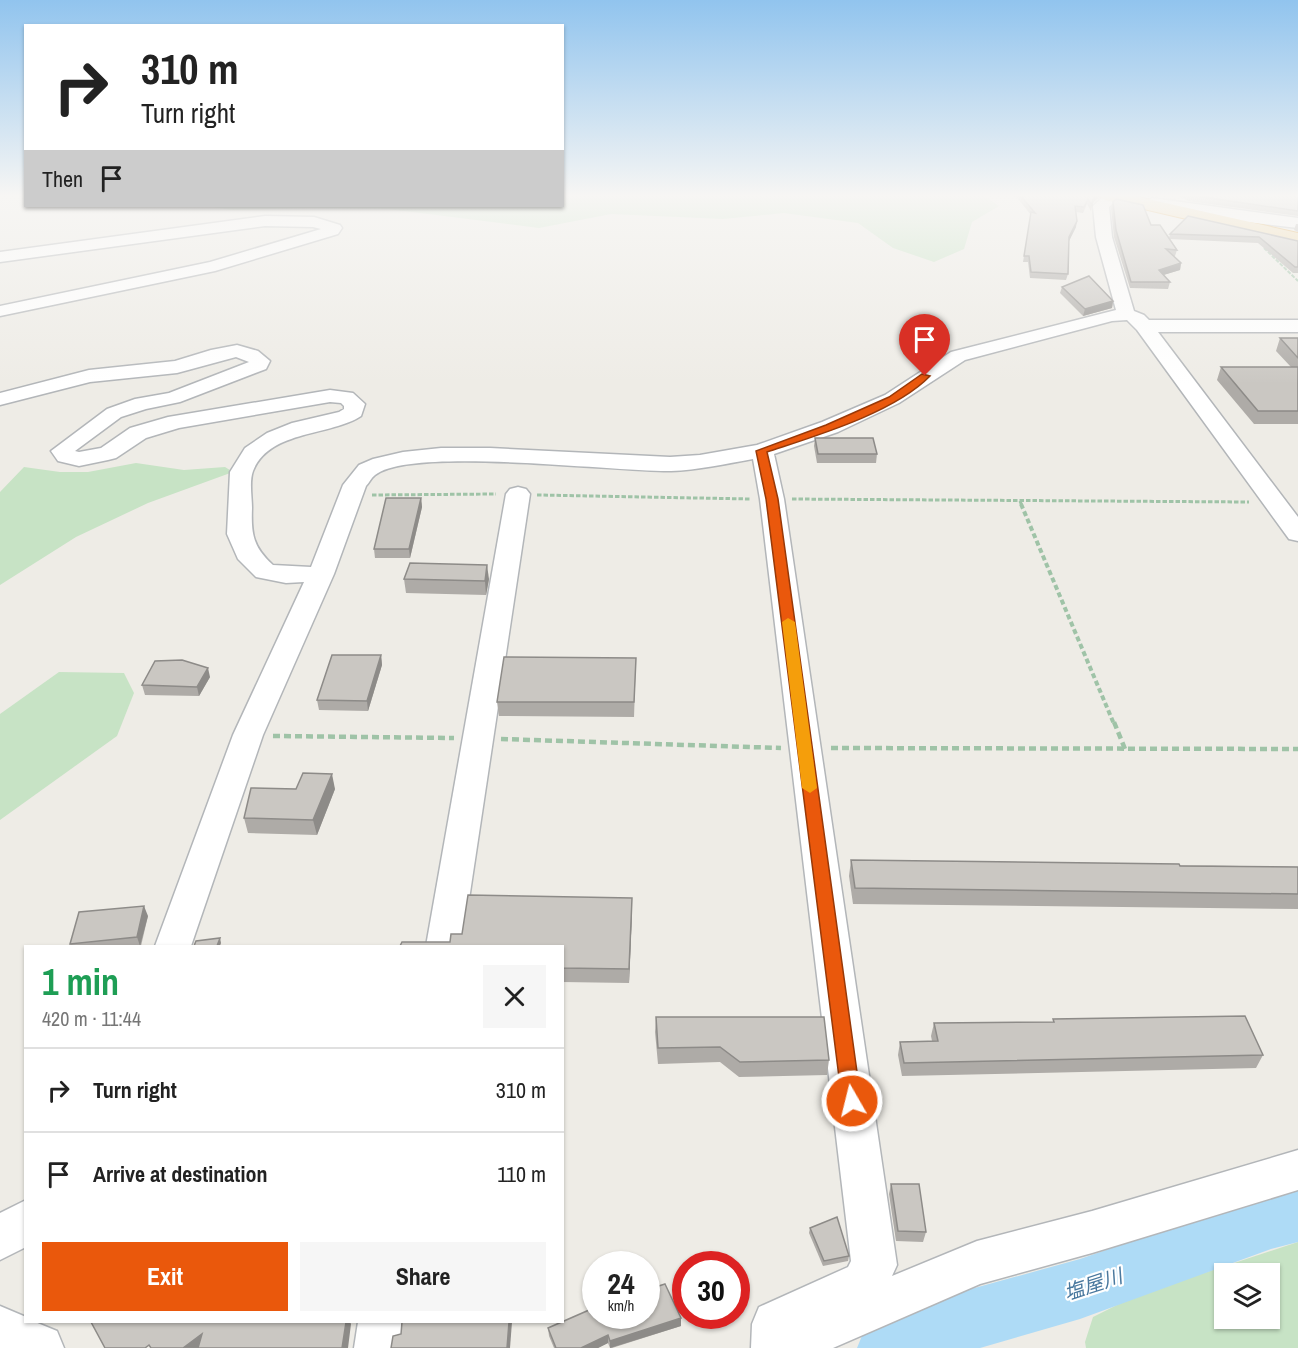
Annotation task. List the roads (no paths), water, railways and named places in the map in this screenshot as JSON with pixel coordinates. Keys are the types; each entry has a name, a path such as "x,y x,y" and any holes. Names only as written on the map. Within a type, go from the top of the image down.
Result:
{"street":[{"path":"0,311 118,288 242,258"},
{"path":"1110,258 1126,313"},
{"path":"173,945 248,735 321,574 355,485 367,471 381,464 403,459 490,455 670,464 700,462 762,451 830,427 892,399 958,356 1126,313 1137,316 1298,534"},
{"path":"1144,326 1298,326"},
{"path":"0,399 89,376 177,367 228,352 237,351 251,355 260,361 259,365 173,398 142,403 114,413 62,451 66,456 79,459 108,453 138,433 176,422 330,396 346,398 356,404 354,412 346,417 300,428 275,438 253,453 241,472 239,534 251,559 265,572 286,575 321,574"},
{"path":"762,451 772,499 874,1265 864,1283 776,1324 776,1348 977,1263 1092,1232 1298,1170"},
{"path":"444,945 518,494"},
{"path":"0,1238 24,1222"},
{"path":"378,1348 382,1323"}],"waterway":[{"name":"塩屋川","path":"888,1348 924,1333 1080,1289 1271,1221 1298,1215"}]}
